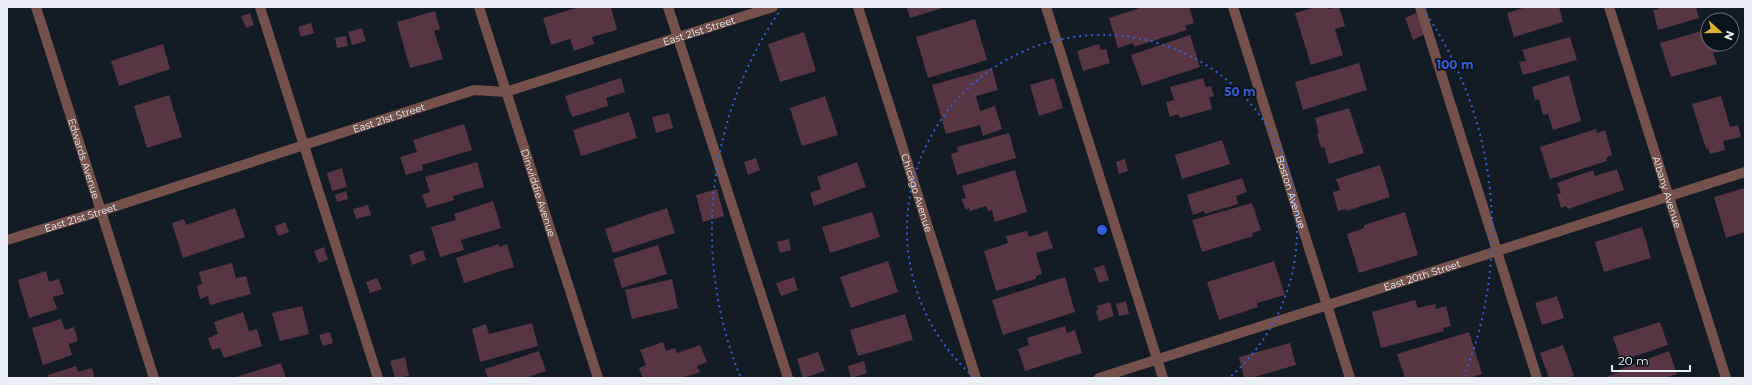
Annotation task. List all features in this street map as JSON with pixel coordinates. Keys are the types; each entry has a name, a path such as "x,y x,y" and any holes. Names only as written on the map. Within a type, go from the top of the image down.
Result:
{"street":[{"name":"Edwards Avenue","path":"36,7 154,378"},
{"path":"260,7 378,378"},
{"name":"Dinwiddie Avenue","path":"479,7 598,378"},
{"path":"668,7 788,378"},
{"name":"East 21st Street","path":"7,240 474,90 506,92 772,7"},
{"name":"Chicago Avenue","path":"858,7 976,378"},
{"path":"1046,7 1163,378"},
{"name":"Boston Avenue","path":"1232,7 1350,378"},
{"path":"1420,7 1536,378"},
{"name":"Albany Avenue","path":"1609,7 1726,378"},
{"name":"East 20th Street","path":"1099,378 1745,172"}],"building":[{"path":"579,7 611,7 617,30 592,37 594,44 574,51 570,39 551,45 543,18"},
{"path":"907,7 946,7 910,18"},
{"path":"1143,7 1189,7 1194,23 1185,26 1187,30 1134,47 1133,43 1118,48 1109,18"},
{"path":"1316,7 1327,7 1328,9 1339,7 1345,26 1335,29 1343,55 1311,65 1295,13"},
{"path":"1526,7 1559,7 1563,22 1514,37 1507,13"},
{"path":"1658,7 1696,7 1699,18 1658,30 1653,10 1659,9"},
{"path":"435,11 440,29 434,31 443,59 410,68 397,22"},
{"path":"250,13 254,25 246,28 241,16"},
{"path":"1416,13 1425,34 1413,40 1405,18"},
{"path":"975,19 987,60 928,78 916,37"},
{"path":"311,23 314,33 301,37 298,27"},
{"path":"362,28 366,41 352,45 348,32"},
{"path":"1700,31 1700,52 1717,52 1713,53 1717,64 1671,77 1660,43"},
{"path":"804,32 816,71 780,82 768,44"},
{"path":"1190,35 1200,67 1142,86 1131,55"},
{"path":"346,36 348,46 337,48 335,38"},
{"path":"1570,37 1577,60 1523,75 1519,62 1526,61 1522,50"},
{"path":"163,44 170,69 119,86 111,61"},
{"path":"1099,44 1101,50 1106,49 1110,63 1083,71 1077,51"},
{"path":"1359,63 1367,90 1303,110 1295,82"},
{"path":"992,68 998,90 976,96 980,111 995,106 1002,129 983,136 980,125 946,134 932,85"},
{"path":"1569,75 1581,121 1553,130 1548,114 1543,115 1539,99 1535,100 1532,87"},
{"path":"621,78 625,92 606,98 608,106 572,117 565,96"},
{"path":"1054,78 1063,108 1039,116 1030,85"},
{"path":"1203,78 1206,87 1211,86 1214,96 1209,97 1212,109 1180,118 1178,114 1170,117 1166,102 1174,100 1170,87"},
{"path":"169,95 182,137 147,148 134,106"},
{"path":"825,96 838,135 802,146 790,108"},
{"path":"1721,96 1730,127 1738,125 1741,137 1723,141 1725,150 1710,154 1708,148 1706,149 1692,104"},
{"path":"1349,108 1364,153 1329,164 1324,147 1321,148 1315,118"},
{"path":"629,112 637,138 581,156 573,130"},
{"path":"669,113 673,128 656,133 652,117"},
{"path":"464,124 472,150 422,165 423,170 406,175 400,157 417,152 413,140"},
{"path":"1596,129 1597,133 1605,130 1612,155 1606,158 1607,161 1550,179 1540,147"},
{"path":"1009,133 1016,158 957,175 951,154 958,152 957,147"},
{"path":"1222,140 1230,164 1182,179 1175,155"},
{"path":"756,158 760,170 748,175 744,162"},
{"path":"1125,159 1128,171 1119,174 1116,162"},
{"path":"477,162 484,187 453,196 454,200 427,208 422,195 430,192 425,177"},
{"path":"857,162 866,187 814,206 810,193 821,189 817,177"},
{"path":"1380,165 1390,197 1346,211 1345,209 1338,211 1333,192 1340,190 1336,179"},
{"path":"342,168 347,187 332,191 327,173"},
{"path":"1617,169 1624,190 1568,209 1566,206 1561,208 1557,194 1561,193 1557,183 1593,170 1595,176"},
{"path":"1015,170 1027,212 995,222 992,210 988,211 986,206 970,211 969,208 966,210 961,199 966,198 962,186"},
{"path":"1242,178 1247,192 1236,196 1238,204 1205,214 1204,211 1193,215 1187,195"},
{"path":"1745,188 1745,232 1726,238 1714,197"},
{"path":"717,189 724,216 703,222 696,195"},
{"path":"346,191 348,199 337,202 335,195"},
{"path":"493,201 501,228 461,240 464,250 440,257 431,227 456,220 454,214"},
{"path":"1252,203 1261,230 1252,233 1253,236 1202,252 1192,220"},
{"path":"368,205 371,215 356,219 353,209"},
{"path":"235,208 245,237 183,258 172,223 184,219 186,225"},
{"path":"667,208 675,233 613,253 605,229"},
{"path":"872,212 880,237 830,253 822,227"},
{"path":"1405,212 1418,255 1359,273 1347,234 1364,228 1364,225"},
{"path":"285,222 289,232 278,236 275,226"},
{"path":"1642,227 1651,258 1604,272 1595,242"},
{"path":"1027,231 1029,237 1047,231 1053,248 1036,253 1042,274 1036,276 1036,279 996,291 984,251 1008,243 1006,236"},
{"path":"789,239 791,250 780,253 777,242"},
{"path":"499,244 499,247 507,244 514,267 464,283 456,258"},
{"path":"658,245 667,274 622,288 613,259"},
{"path":"324,247 328,260 319,263 314,251"},
{"path":"423,250 426,260 412,265 409,255"},
{"path":"888,261 898,292 851,308 840,277"},
{"path":"1274,261 1285,295 1257,303 1258,307 1219,320 1207,282"},
{"path":"232,263 236,278 246,276 251,294 210,305 208,296 200,299 197,286 202,284 199,272"},
{"path":"1104,265 1109,280 1099,283 1094,268"},
{"path":"46,271 49,282 59,279 64,294 53,297 57,309 29,318 18,280"},
{"path":"794,277 798,290 781,296 776,283"},
{"path":"1065,277 1075,312 1003,335 992,300"},
{"path":"377,278 382,289 370,293 366,282"},
{"path":"672,279 678,308 632,319 625,290"},
{"path":"1557,296 1564,318 1542,325 1535,303"},
{"path":"1415,300 1418,308 1435,304 1436,309 1446,306 1451,326 1443,328 1444,331 1381,348 1372,312"},
{"path":"1126,301 1129,314 1119,316 1116,304"},
{"path":"1110,302 1114,316 1099,321 1096,311 1098,310 1097,306"},
{"path":"302,306 309,334 280,341 272,313"},
{"path":"243,312 249,331 257,329 262,346 224,358 220,348 212,350 208,338 218,334 214,322"},
{"path":"905,314 913,340 858,356 850,330"},
{"path":"61,319 65,330 74,327 78,341 69,344 72,355 43,365 32,328"},
{"path":"1660,322 1668,345 1621,361 1613,337"},
{"path":"532,323 538,346 480,362 472,329 486,324 489,334"},
{"path":"1065,326 1067,333 1075,330 1082,353 1025,371 1018,349 1029,345 1027,338"},
{"path":"330,332 333,343 323,346 319,335"},
{"path":"1469,332 1482,374 1469,378 1405,378 1397,354"},
{"path":"663,342 666,351 675,348 677,353 700,345 707,362 697,366 700,372 682,378 643,378 639,368 646,365 640,350"},
{"path":"1290,343 1296,365 1251,378 1244,378 1239,357"},
{"path":"1563,345 1574,376 1567,378 1549,378 1540,353"},
{"path":"539,351 546,371 525,378 488,378 485,369"},
{"path":"1669,351 1677,374 1665,378 1604,378 1619,372 1618,370"},
{"path":"818,352 825,371 803,378 797,359"},
{"path":"405,357 409,376 395,378 390,361"},
{"path":"864,361 867,373 851,378 848,366"},
{"path":"281,363 286,378 233,378"},
{"path":"76,366 78,372 92,368 95,378 49,378 48,375"}]}
